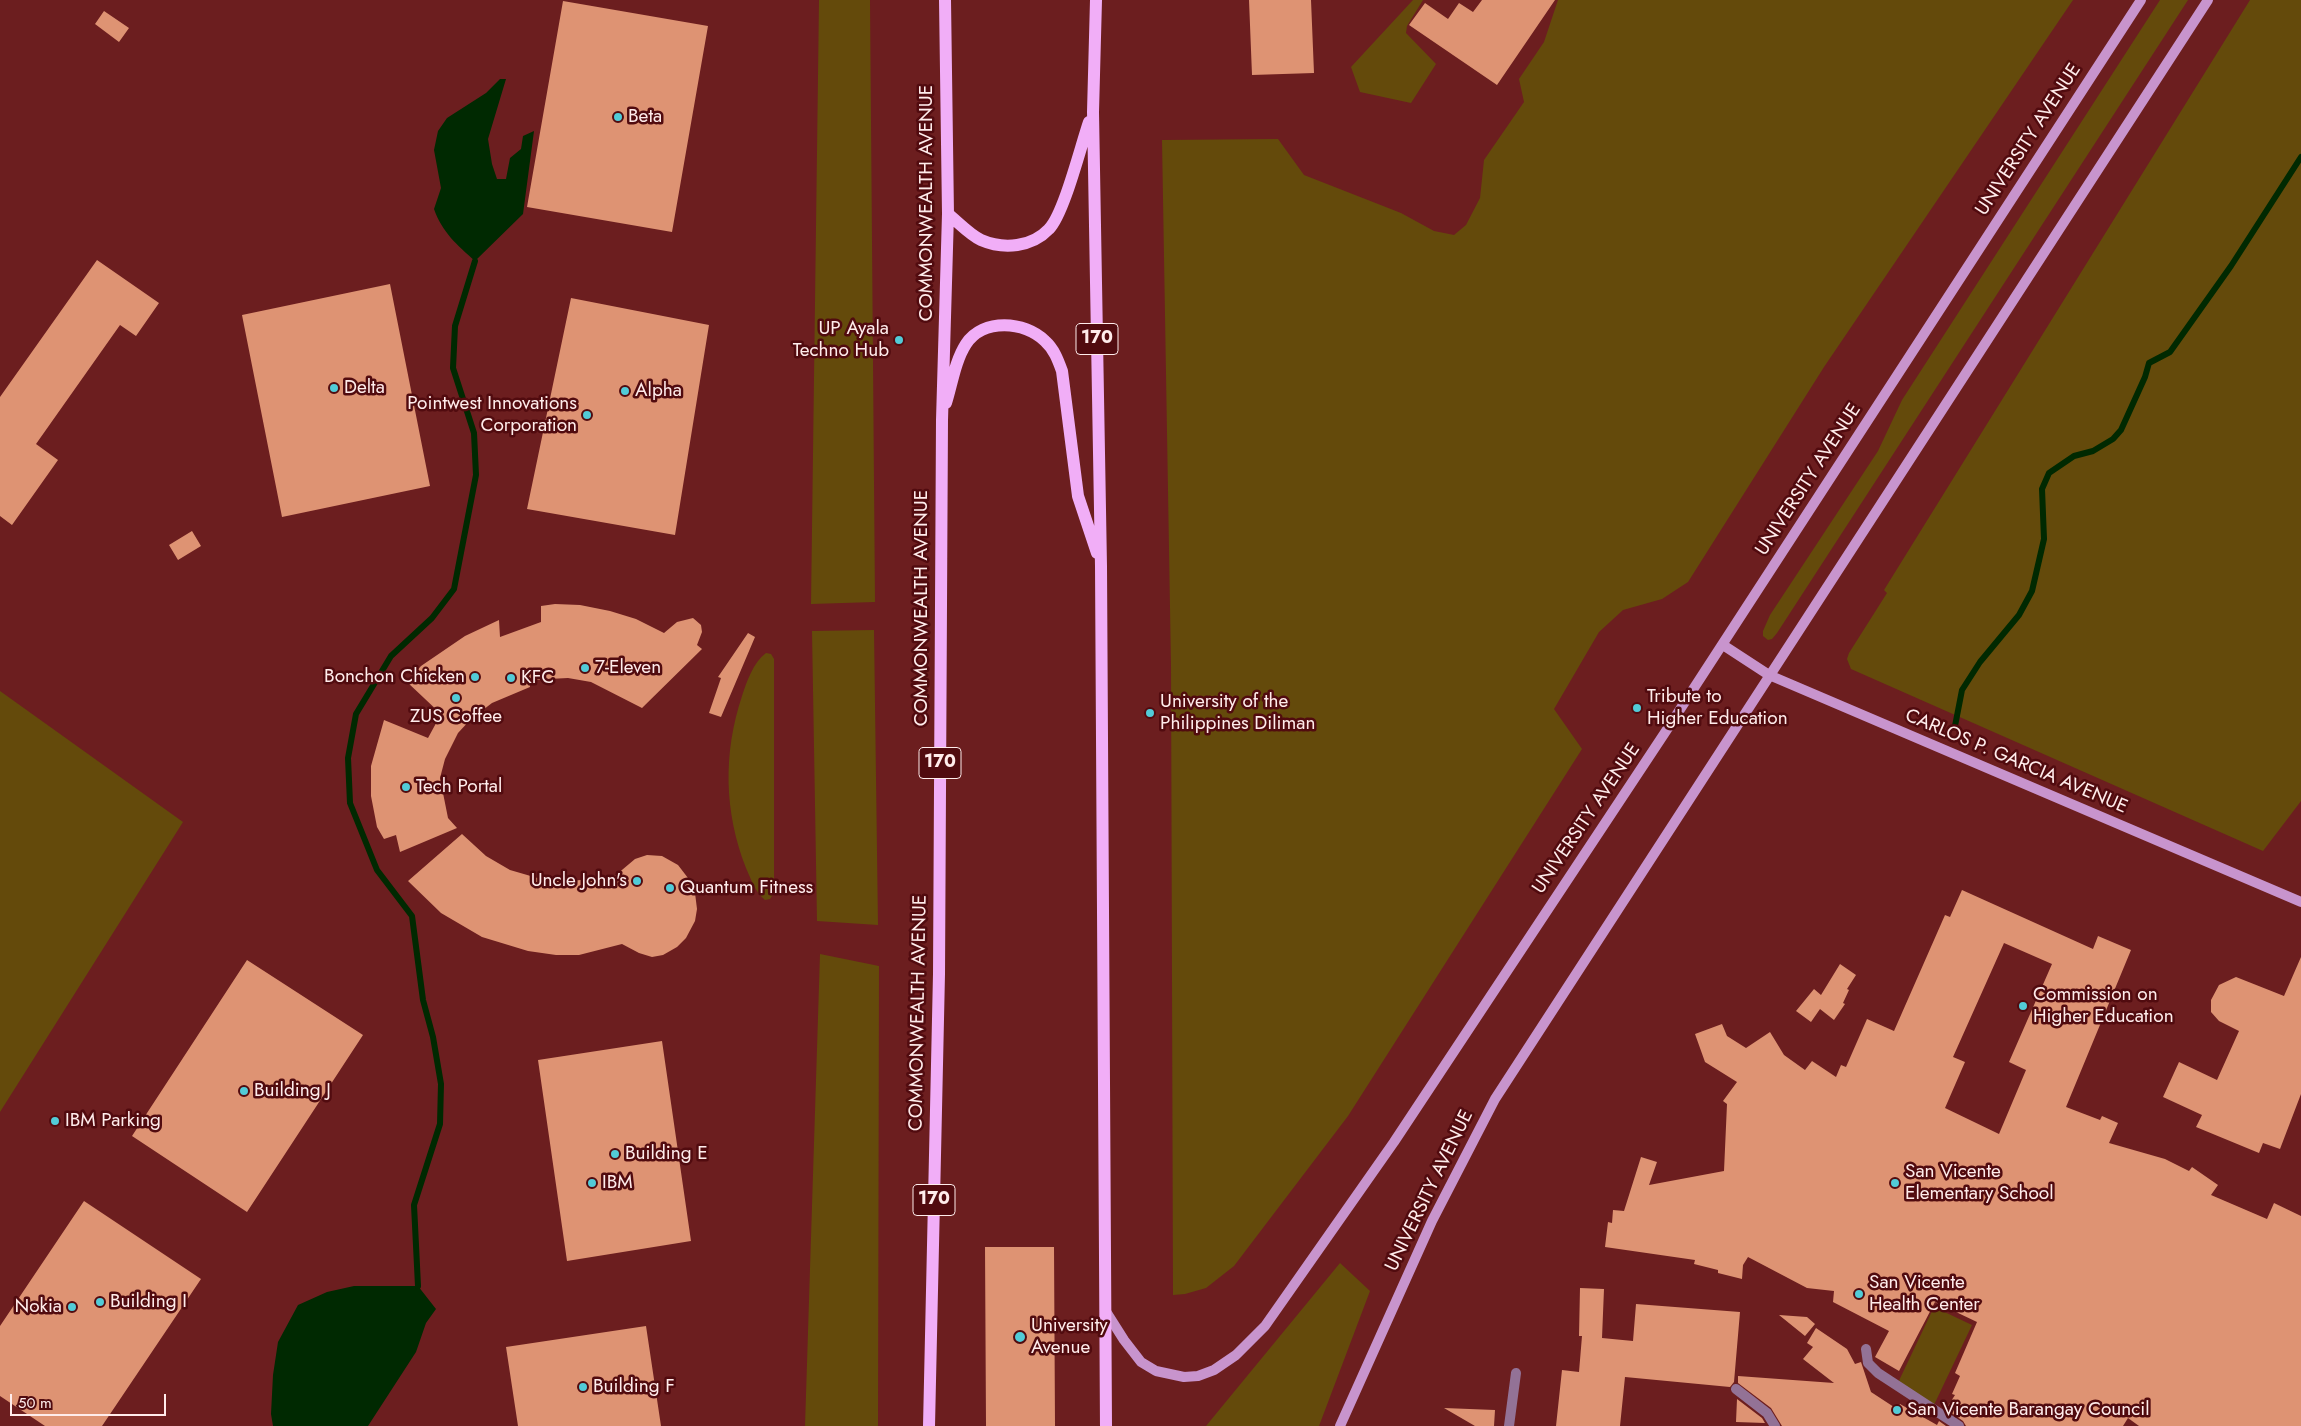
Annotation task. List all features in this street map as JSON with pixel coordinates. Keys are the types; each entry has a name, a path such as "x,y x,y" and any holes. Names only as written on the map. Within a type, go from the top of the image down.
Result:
{"main road":[{"name":"COMMONWEALTH AVENUE","path":"929,1426 939,974 942,420 948,214 945,0"},
{"name":"170","path":"1096,0 1093,112 1101,566 1106,1426"},
{"name":"UNIVERSITY AVENUE","path":"1105,1310 1124,1340 1142,1362 1156,1371 1170,1375 1198,1376 1214,1370 1250,1344 1283,1302 1383,1158 1723,645 2141,0"},
{"name":"UNIVERSITY AVENUE","path":"1340,1426 1432,1221 1495,1099 2208,0"},
{"path":"948,214 980,240 1000,245 1026,245 1049,229 1061,208 1093,112"},
{"path":"942,420 960,357 966,343 977,332 998,326 1019,327 1034,332 1045,341 1055,353 1062,371 1078,496 1101,566"},
{"name":"CARLOS P. GARCIA AVENUE","path":"1723,645 1769,675 2301,902"}],"street":[{"path":"1866,1349 1868,1363 1878,1373 1959,1426"},
{"path":"1509,1426 1516,1373"},
{"path":"1736,1389 1767,1413 1775,1426"}],"shaded area":[{"name":"University of the Philippines Diliman","path":"0,0 2301,0 2301,1426 0,1426"},
{"path":"819,0 870,0 875,602 811,604"},
{"path":"1413,0 1423,0 1407,26 1406,33 1436,64 1411,103 1360,92 1351,67"},
{"path":"1558,0 2073,0 1824,367 1688,582 1662,599 1623,610 1599,632 1554,709 1582,749 1348,1116 1234,1266 1206,1288 1185,1294 1173,1295 1171,666 1162,140 1278,139 1304,175 1401,213 1434,231 1454,235 1466,225 1480,198 1484,160 1524,102 1519,79 1544,42"},
{"path":"2160,0 2188,0 1777,633 1772,639 1768,640 1763,636 1763,631 1770,615 1878,451 1902,400"},
{"path":"2250,0 2301,0 2301,801 2263,851 1851,669 1847,659 1887,593 1884,590"},
{"path":"500,79 506,79 488,139 492,164 497,179 506,179 510,158 521,149 523,136 534,131 523,214 475,261 456,244 441,225 434,209 441,188 434,150 438,131 447,118 486,93"},
{"path":"874,630 878,925 817,921 812,631"},
{"path":"766,653 771,654 774,659 774,893 770,899 765,900 754,885 746,868 733,826 730,804 729,761 736,717 748,678 761,657"},
{"path":"0,691 183,822 0,1112"},
{"path":"820,954 879,966 878,1426 805,1426"},
{"path":"1340,1263 1370,1291 1319,1426 1206,1426"},
{"path":"354,1286 418,1286 436,1309 426,1323 416,1352 368,1426 273,1426 271,1414 273,1375 278,1342 298,1305 327,1292"},
{"path":"1934,1307 1972,1325 1933,1407 1895,1389"}],"building":[{"path":"1249,0 1311,0 1314,73 1252,75"},
{"path":"1482,0 1555,0 1497,85 1409,25 1425,3 1448,19 1459,3 1473,12"},
{"name":"Beta","path":"563,1 708,26 672,232 527,207"},
{"path":"104,11 129,28 119,42 95,24"},
{"path":"97,260 159,303 136,336 120,325 36,444 58,460 12,525 0,516 0,397"},
{"name":"Delta","path":"390,284 430,486 282,517 242,315"},
{"name":"Alpha","path":"571,298 709,325 675,535 527,509"},
{"path":"192,531 201,546 178,560 169,545"},
{"path":"555,604 580,605 610,611 636,619 664,633 677,622 693,618 701,625 702,632 697,645 702,649 642,708 591,682 568,678 529,680 530,687 492,703 471,719 458,733 445,759 440,778 448,818 457,828 400,852 396,835 384,839 377,827 371,796 371,766 384,720 428,738 441,714 407,682 421,666 465,636 499,620 500,637 541,622 541,606"},
{"path":"748,633 755,637 721,717 709,713 721,678 718,677"},
{"path":"462,834 486,856 510,870 541,879 573,881 616,875 635,859 647,855 662,856 678,865 688,878 695,893 697,909 695,921 686,938 677,947 663,955 652,957 622,944 579,955 556,955 528,951 482,937 441,913 408,881"},
{"path":"1962,890 2093,949 2098,936 2131,950 2066,1107 2100,1120 2102,1116 2118,1123 2109,1143 2165,1159 2189,1171 2192,1167 2218,1185 2211,1195 2267,1219 2274,1203 2301,1216 2301,1426 2139,1426 2128,1418 2123,1426 1966,1426 1963,1421 1946,1409 1955,1395 1952,1394 1960,1376 1955,1373 1977,1322 1935,1302 1899,1371 1875,1357 1889,1331 1833,1302 1834,1291 1807,1288 1748,1257 1743,1265 1742,1279 1694,1264 1695,1260 1605,1247 1608,1222 1612,1223 1613,1210 1624,1211 1641,1157 1657,1162 1649,1185 1724,1171 1727,1104 1723,1101 1737,1082 1705,1062 1695,1034 1722,1024 1727,1036 1746,1048 1770,1032 1784,1055 1805,1070 1812,1061 1836,1077 1841,1065 1846,1067 1867,1019 1894,1031 1945,915 1950,917","holes":["2004,943 2052,964 2009,1062 2026,1070 1999,1134 1945,1108 1965,1062 1953,1057"]},
{"path":"2301,957 2301,1094 2280,1149 2263,1143 2259,1153 2196,1127 2202,1115 2163,1097 2179,1062 2217,1080 2239,1031 2219,1021 2211,1012 2211,1000 2219,985 2236,977 2284,996"},
{"name":"Building J","path":"247,960 363,1035 247,1212 132,1136"},
{"path":"1840,964 1856,975 1847,989 1849,990 1843,1003 1845,1004 1834,1020 1820,1009 1811,1022 1796,1011 1814,989 1821,995"},
{"name":"Building E","path":"662,1041 691,1241 567,1261 538,1060"},
{"name":"Building I","path":"84,1201 201,1279 102,1426 45,1426 0,1396 0,1326"},
{"name":"University Avenue","path":"985,1247 1054,1247 1055,1426 986,1426"},
{"path":"1580,1288 1604,1289 1602,1338 1633,1341 1636,1304 1740,1312 1734,1382 1730,1387 1625,1377 1620,1426 1556,1426 1562,1370 1579,1372 1582,1336 1579,1336"},
{"path":"1779,1315 1807,1317 1815,1324 1805,1336"},
{"name":"Building F","path":"646,1326 661,1426 518,1426 506,1347"},
{"path":"1816,1328 1847,1349 1855,1364 1861,1362 1871,1392 1897,1409 1900,1404 1937,1425 1939,1421 1946,1426 1782,1426 1771,1408 1738,1383 1738,1376 1834,1383 1803,1359 1813,1347 1807,1343"},
{"path":"1737,1399 1762,1418 1765,1423 1736,1422"},
{"path":"1444,1408 1495,1410 1494,1426 1475,1426"}],"waterway":[{"path":"1955,726 1962,690 1980,662 2019,615 2032,591 2044,539 2042,489 2049,473 2074,456 2093,451 2113,439 2121,430 2145,377 2149,363 2170,352 2231,266 2301,157"},
{"path":"418,1286 414,1205 440,1124 441,1084 433,1037 423,1000 412,916 377,870 350,803 348,758 356,714 391,656 432,618 454,589 476,475 474,433 453,368 455,326 475,261"}],"place":[{"name":"Beta","path":"618,117"},
{"name":"UP Ayala Techno Hub","path":"899,340"},
{"name":"Delta","path":"334,388"},
{"name":"Alpha","path":"625,391"},
{"name":"Pointwest Innovations Corporation","path":"587,415"},
{"name":"7-Eleven","path":"585,668"},
{"name":"Bonchon Chicken","path":"475,677"},
{"name":"KFC","path":"511,678"},
{"name":"ZUS Coffee","path":"456,698"},
{"name":"Tribute to Higher Education","path":"1637,708"},
{"name":"University of the Philippines Diliman","path":"1150,713"},
{"name":"Tech Portal","path":"406,787"},
{"name":"Uncle John's","path":"637,881"},
{"name":"Quantum Fitness","path":"670,888"},
{"name":"Commission on Higher Education","path":"2023,1006"},
{"name":"Building J","path":"244,1091"},
{"name":"IBM Parking","path":"55,1121"},
{"name":"Building E","path":"615,1154"},
{"name":"IBM","path":"592,1183"},
{"name":"San Vicente Elementary School","path":"1895,1183"},
{"name":"San Vicente Health Center","path":"1859,1294"},
{"name":"Building I","path":"100,1302"},
{"name":"Nokia","path":"72,1307"},
{"name":"University Avenue","path":"1020,1337"},
{"name":"Building F","path":"583,1387"},
{"name":"San Vicente Barangay Council","path":"1897,1410"}]}
